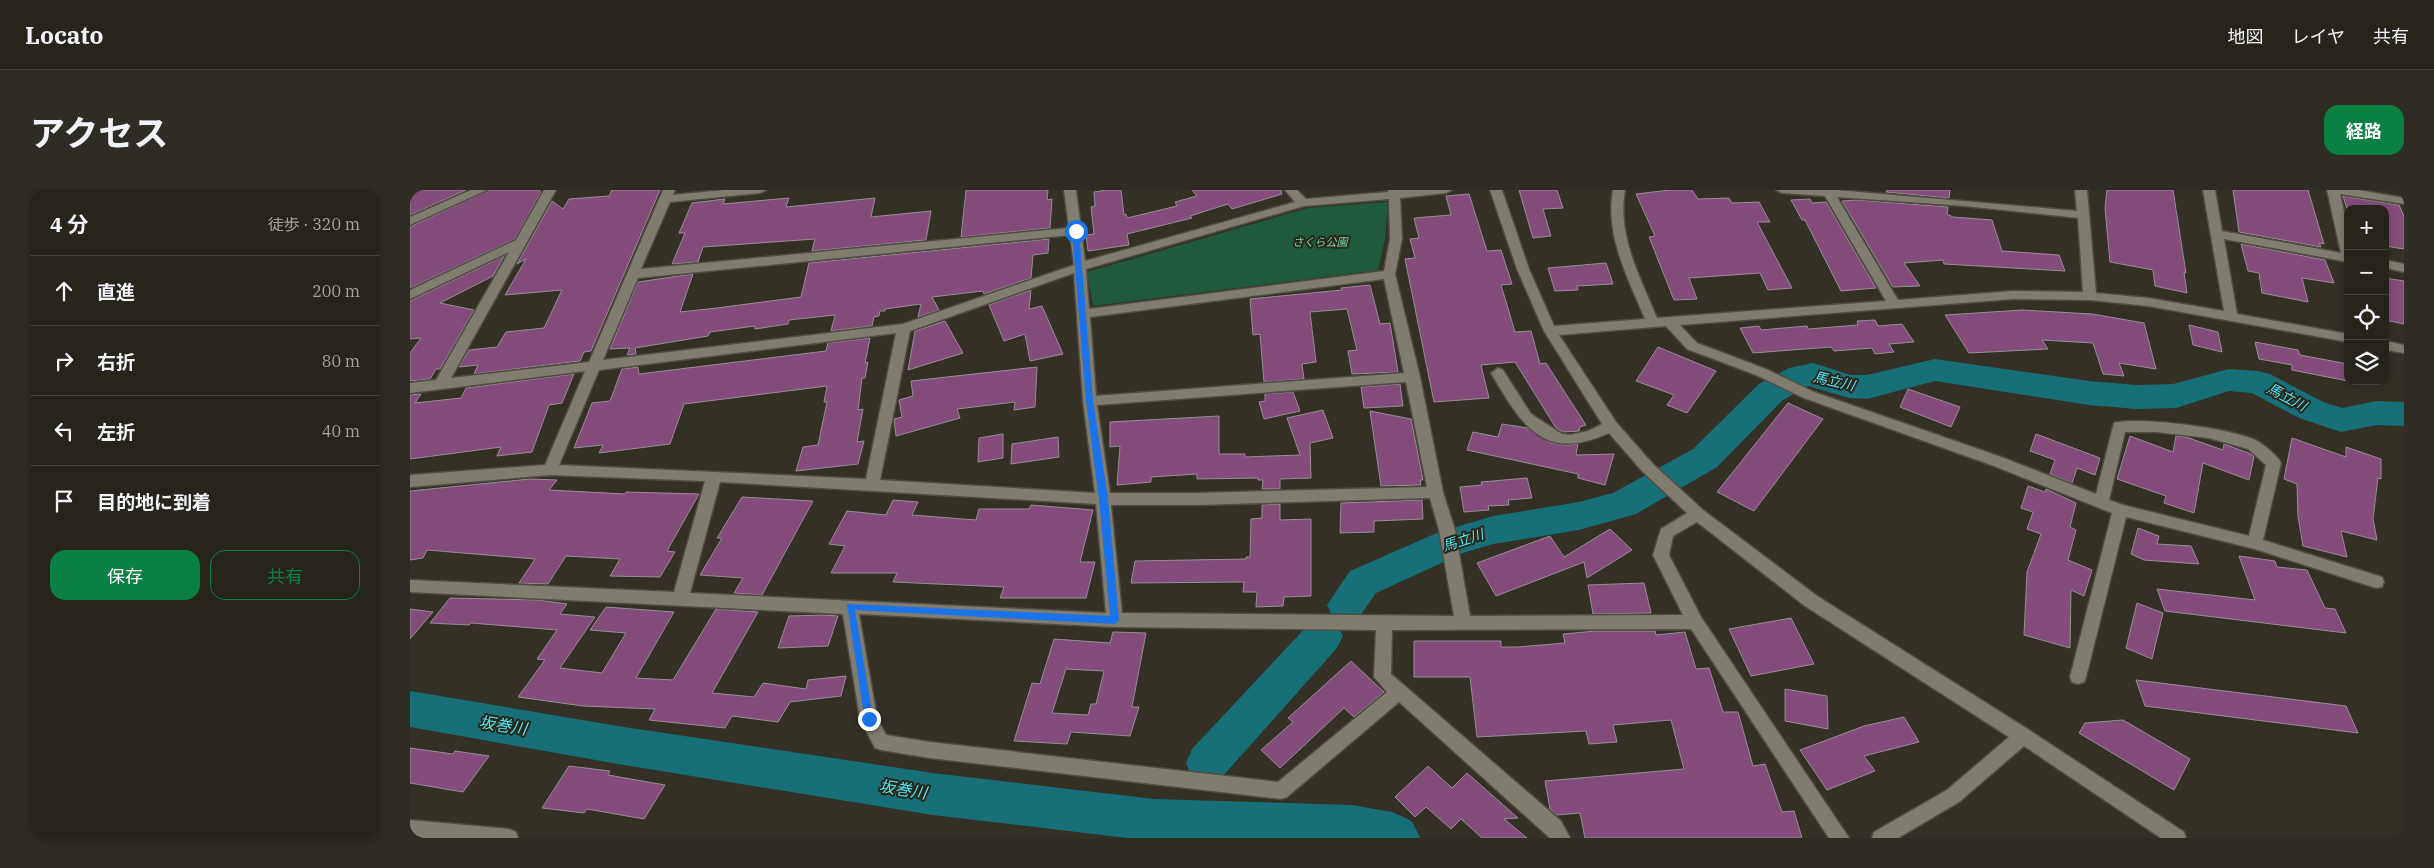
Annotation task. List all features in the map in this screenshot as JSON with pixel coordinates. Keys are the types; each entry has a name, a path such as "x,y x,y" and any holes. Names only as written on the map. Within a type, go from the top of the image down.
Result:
{"street":[{"path":"410,221 481,190"},
{"path":"441,384 550,190"},
{"path":"550,470 668,194 760,190"},
{"path":"1070,190 1080,267 1090,401 1104,499 1115,620"},
{"path":"1291,190 1303,203"},
{"path":"410,388 904,328 1080,267 1303,203 1394,193 1446,190"},
{"path":"1496,190 1523,269 1550,331 1588,394 1611,426 1647,467 1698,514 1811,601 2023,736 2177,838"},
{"path":"1619,190 1616,218 1619,234 1652,322"},
{"path":"1782,190 1965,203 2081,215"},
{"path":"1965,203 1967,190"},
{"path":"2081,190 2081,215 2090,296"},
{"path":"2209,190 2231,316"},
{"path":"2333,190 2346,250"},
{"path":"2338,190 2404,201"},
{"path":"1830,192 1894,304"},
{"path":"1394,193 1396,239 1389,274 1413,377 1436,492 1447,532 1463,622"},
{"path":"635,274 1076,231"},
{"path":"2216,234 2344,257"},
{"path":"410,295 523,241"},
{"path":"2389,265 2404,268"},
{"path":"1083,314 1389,274"},
{"path":"1550,331 2013,295 2090,296 2231,316 2344,337"},
{"path":"1669,321 1692,346 1761,372 1809,395 1999,462 2120,510 2255,542 2376,582"},
{"path":"872,486 904,328"},
{"path":"2389,346 2404,349"},
{"path":"1498,373 1526,418 1559,439 1570,440 1591,435 1611,426"},
{"path":"1090,401 1413,377"},
{"path":"2101,502 2119,428 2156,427 2208,433 2253,445 2274,463 2255,542"},
{"path":"410,481 550,470 714,476 1104,499 1197,499 1436,492"},
{"path":"680,599 714,476"},
{"path":"2078,677 2120,510"},
{"path":"1698,514 1666,533 1661,555 1695,622 1840,838"},
{"path":"410,586 1115,620 1384,623 1695,622"},
{"path":"850,606 869,719 881,742 1281,791 1398,692"},
{"path":"1384,623 1382,677 1554,827 1561,838"},
{"path":"1881,838 1953,796 2023,736"},
{"path":"410,829 509,838"}],"green space":[{"name":"さくら公園","path":"1388,202 1385,239 1378,270 1093,306 1087,272 1308,208"}],"building":[{"path":"410,190 466,190 410,215"},
{"path":"489,190 538,190 541,192 515,239 410,288 410,227"},
{"path":"612,190 660,190 591,351 584,352 580,361 474,374 478,365 459,367 469,350 497,347 506,332 544,328 562,290 505,295 526,259 517,264 552,201 563,209 569,199 609,196"},
{"path":"966,190 1048,190 1047,200 1052,199 1050,228 961,237"},
{"path":"1121,190 1124,215 1126,214 1127,218 1177,206 1175,202 1197,196 1192,190 1281,190 1282,194 1232,209 1228,204 1190,216 1192,218 1127,234 1129,245 1088,251 1086,235 1094,234 1091,207 1095,206 1094,192"},
{"path":"1519,190 1557,190 1563,208 1543,209 1551,236 1533,238"},
{"path":"1670,190 1692,190 1698,199 1729,198 1732,203 1759,202 1770,222 1757,222 1792,288 1768,290 1760,273 1689,278 1697,299 1674,300 1649,237 1655,236 1636,194"},
{"path":"1887,190 1950,190 1949,198 1886,192"},
{"path":"2107,190 2173,190 2186,273 2184,272 2187,293 2155,286 2153,270 2110,262 2105,208"},
{"path":"2233,190 2308,190 2324,244 2319,243 2321,247 2239,232"},
{"path":"1469,194 1487,251 1501,250 1512,284 1501,285 1515,332 1531,331 1540,364 1546,363 1586,425 1580,427 1579,431 1563,432 1556,428 1515,362 1481,365 1489,398 1434,402 1405,259 1415,258 1410,239 1419,238 1414,218 1451,215 1446,196"},
{"path":"2343,196 2399,205 2404,216 2404,249 2389,247 2389,205 2346,205"},
{"path":"789,198 786,207 875,198 871,217 931,211 926,240 812,251 815,239 703,247 698,262 672,264 685,233 679,233 692,203 725,199 723,204"},
{"path":"1810,199 1812,203 1826,202 1876,288 1841,291 1805,220 1802,220 1791,200"},
{"path":"1857,200 1948,207 1947,214 1953,217 1992,220 2002,251 2059,255 2065,271 1944,264 1943,260 1904,263 1920,286 1893,287 1842,201"},
{"path":"1049,239 1048,253 1033,255 1031,278 984,294 983,291 932,297 939,310 918,317 921,304 880,311 879,316 874,317 872,326 831,331 835,315 789,320 788,324 755,329 755,326 710,332 708,336 635,348 636,354 627,355 630,348 610,349 638,282 693,274 680,312 801,297 809,263"},
{"path":"2241,244 2325,260 2334,283 2302,278 2308,302 2262,293 2259,273 2248,271"},
{"path":"504,256 493,276 440,303 474,310 440,369 436,369 430,379 410,381 410,353 421,338 410,339 410,301"},
{"path":"1606,263 1613,284 1577,286 1578,290 1555,291 1548,268"},
{"path":"2389,279 2404,281 2404,324 2389,321"},
{"path":"1370,285 1380,324 1390,323 1398,372 1352,374 1348,351 1357,350 1347,309 1310,312 1316,362 1302,364 1304,379 1264,382 1260,334 1253,335 1250,299 1342,290 1341,288"},
{"path":"1031,290 1029,309 1042,306 1063,354 1030,361 1025,334 1004,341 989,305"},
{"path":"2022,310 2092,314 2144,323 2156,369 2119,363 2124,376 2103,374 2093,343 2042,340 2048,349 1969,353 1945,315"},
{"path":"1875,320 1878,326 1902,324 1914,342 1889,344 1894,352 1875,354 1872,348 1834,351 1831,347 1753,353 1740,328 1759,326 1761,330 1807,326 1808,329 1858,325 1857,321"},
{"path":"945,321 963,353 908,370 915,331"},
{"path":"2189,325 2218,332 2222,352 2193,345"},
{"path":"870,338 865,363 868,362 865,378 862,378 858,410 863,409 857,442 864,441 858,464 796,471 803,447 818,445 827,402 824,402 827,386 684,404 670,444 599,453 603,445 574,448 592,403 610,401 622,369 638,367 639,374 826,351 828,343"},
{"path":"2255,342 2298,350 2300,355 2344,363 2344,380 2292,370 2292,365 2259,359"},
{"path":"1658,347 1716,371 1687,413 1667,405 1674,395 1636,381"},
{"path":"1037,367 1035,407 1014,410 1015,402 957,409 960,418 896,436 894,419 902,417 899,400 913,396 911,381"},
{"path":"574,374 562,403 549,405 532,452 497,456 501,447 410,459 410,395 421,394 415,403 461,398 466,388"},
{"path":"1400,384 1403,406 1364,408 1361,387"},
{"path":"1908,389 1960,407 1951,427 1900,407"},
{"path":"1293,392 1300,411 1264,419 1259,402 1265,401 1265,394"},
{"path":"1788,403 1823,419 1754,511 1717,492"},
{"path":"1323,410 1333,438 1310,443 1311,478 1280,479 1280,489 1262,489 1263,480 1258,480 1258,478 1197,479 1197,474 1151,477 1151,482 1117,485 1120,446 1110,447 1110,422 1219,416 1219,454 1245,454 1245,457 1300,455 1287,418"},
{"path":"1370,411 1411,419 1423,480 1420,480 1421,485 1381,486"},
{"path":"1502,424 1528,428 1551,443 1578,444 1576,455 1614,454 1605,485 1578,478 1578,474 1467,450 1473,432 1498,437"},
{"path":"1003,434 1003,458 978,462 979,438"},
{"path":"2036,434 2100,458 2095,475 2077,468 2072,483 2050,474 2055,460 2030,451"},
{"path":"2130,436 2173,452 2176,436 2186,437 2223,450 2224,444 2251,454 2254,457 2249,480 2203,463 2194,513 2164,503 2166,496 2117,479"},
{"path":"1058,437 1059,457 1011,464 1012,444"},
{"path":"2292,438 2346,457 2346,447 2381,459 2381,479 2378,478 2373,519 2377,540 2341,531 2347,557 2303,546 2298,516 2297,484 2284,479"},
{"path":"1527,478 1532,498 1508,500 1509,505 1488,506 1489,510 1464,512 1460,487 1482,485 1481,482"},
{"path":"530,479 557,480 549,490 625,494 626,492 699,494 667,551 675,552 660,577 610,576 620,559 566,556 548,584 519,583 535,559 427,550 423,558 410,560 410,491"},
{"path":"2028,486 2045,492 2046,489 2076,503 2070,527 2076,530 2068,560 2092,570 2084,596 2071,590 2070,648 2024,635 2027,572 2041,534 2027,529 2033,512 2021,508"},
{"path":"742,497 813,501 762,595 734,593 743,578 700,575 722,538 717,538"},
{"path":"893,500 918,502 912,515 976,520 979,509 1029,509 1031,505 1093,510 1080,562 1095,562 1086,598 1000,598 1004,587 893,582 897,573 831,573 845,546 829,544 847,511 886,515"},
{"path":"1422,500 1423,519 1374,521 1374,532 1340,533 1341,503"},
{"path":"1280,504 1280,520 1311,519 1311,596 1284,597 1283,606 1256,607 1257,592 1243,592 1244,582 1131,583 1135,561 1246,559 1246,557 1250,557 1251,519 1262,518 1262,505"},
{"path":"2138,528 2159,536 2157,544 2191,546 2199,564 2144,560 2131,554"},
{"path":"1610,529 1632,550 1587,578 1584,562 1496,596 1477,563 1550,536 1564,557"},
{"path":"2239,556 2275,561 2277,567 2307,570 2325,608 2335,609 2346,633 2165,611 2157,589 2255,600"},
{"path":"1644,583 1651,613 1593,614 1588,585"},
{"path":"450,598 538,600 567,604 560,614 595,617 560,668 602,673 626,633 590,630 606,607 674,612 636,678 673,680 716,609 758,612 712,693 754,697 763,683 806,689 808,680 846,676 841,696 790,702 778,722 732,716 725,728 649,720 655,709 583,706 518,697 545,660 537,659 557,630 471,623 469,625 430,623"},
{"path":"2137,603 2163,613 2152,659 2126,648"},
{"path":"410,609 433,612 410,639"},
{"path":"789,616 838,616 828,646 778,648"},
{"path":"1791,618 1814,664 1751,676 1729,629"},
{"path":"1596,631 1655,631 1656,635 1685,632 1696,669 1709,668 1723,712 1738,712 1753,766 1765,764 1782,812 1794,811 1802,838 1585,838 1580,813 1557,815 1550,809 1545,781 1684,769 1671,720 1613,725 1617,742 1589,744 1586,731 1477,737 1470,677 1414,677 1414,641 1501,641 1501,647 1518,647 1565,643 1563,634"},
{"path":"1113,632 1146,633 1132,707 1139,707 1130,736 1071,732 1067,744 1014,741 1032,683 1040,684 1054,639 1110,643","holes":["1066,669 1104,671 1096,704 1091,704 1088,715 1052,713"]},
{"path":"1351,661 1384,692 1354,717 1344,708 1280,768 1261,750 1293,722 1288,718"},
{"path":"2136,680 2346,706 2358,733 2145,706"},
{"path":"1785,689 1827,696 1828,729 1785,721"},
{"path":"1904,717 1919,742 1864,756 1875,771 1827,790 1800,750 1864,726"},
{"path":"2123,720 2190,759 2174,790 2079,733 2085,723"},
{"path":"410,748 453,754 455,751 489,756 463,792 410,783"},
{"path":"569,766 610,771 608,775 665,785 644,819 587,809 584,813 542,808"},
{"path":"1428,766 1452,788 1467,773 1518,818 1504,819 1527,838 1482,838 1461,819 1451,829 1426,807 1415,817 1395,797"}],"waterway":[{"name":"馬立川","path":"1346,605 1363,582 1452,542 1493,530 1579,516 1623,504 1705,458 1771,392 1800,376 1813,374 1849,386 1867,387 1935,370 2089,393 2137,397 2176,396 2202,386 2229,380 2258,382 2311,410 2341,420 2377,413 2404,414"},
{"name":"馬立川","path":"1207,763 1323,636"},
{"name":"坂巻川","path":"410,709 624,746 933,794 1154,820 1352,826 1392,834 1397,838"}],"route":[{"path":"869,719 850,606 1115,620 1104,499 1090,401 1076,231"}]}
